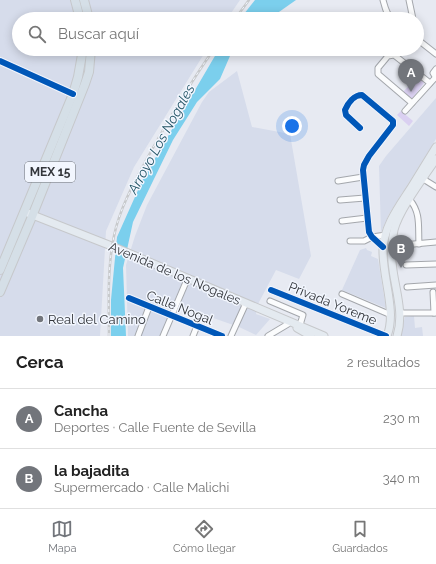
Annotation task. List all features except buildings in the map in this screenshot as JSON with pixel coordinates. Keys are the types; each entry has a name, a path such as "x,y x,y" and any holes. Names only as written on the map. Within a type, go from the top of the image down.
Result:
{"highway":[{"path":"75,0 78,12"},
{"path":"84,0 87,12"},
{"name":"MEX 15","path":"0,292 73,94 82,56"},
{"name":"MEX 15","path":"0,270 28,215 85,84 90,68 91,56"}],"main road":[{"path":"397,336 400,313 393,270 392,246 394,230 436,147"},
{"path":"386,336 390,327 391,315 383,269 383,247 386,235 395,212 436,159"},
{"name":"Avenida de los Nogales","path":"28,215 246,305 311,336"},
{"name":"Avenida de los Nogales","path":"128,256 186,282 300,325 324,336"}],"street":[{"path":"383,0 387,12"},
{"path":"409,0 412,12"},
{"path":"424,45 436,54"},
{"path":"388,56 378,68 378,74 412,103"},
{"path":"395,56 430,83"},
{"path":"0,61 73,94"},
{"path":"405,111 436,78 433,73 436,69"},
{"path":"360,128 346,115 345,110 355,96 360,94 393,121 393,125 366,161 363,170 369,232 372,237 383,247"},
{"path":"338,180 363,177"},
{"path":"421,177 436,187"},
{"path":"340,200 365,198"},
{"path":"410,200 417,212 419,244"},
{"path":"342,221 367,218"},
{"path":"350,241 364,241 372,237 386,235"},
{"path":"392,246 436,242"},
{"path":"406,265 436,264"},
{"path":"163,336 186,282"},
{"path":"407,287 436,285"},
{"name":"Privada Yoreme","path":"271,290 386,336"},
{"path":"400,313 435,313 433,292"},
{"path":"342,294 391,315"},
{"name":"Calle Nogal","path":"129,298 222,336"},
{"path":"270,301 302,314 303,316 300,325"},
{"path":"231,336 246,305"},
{"path":"138,336 149,307"},
{"path":"268,336 288,324"},
{"path":"193,336 197,326"}],"shaded area":[{"path":"0,0 240,0 232,12 12,12 12,56 203,56 134,167 106,231 100,336 0,336"},
{"path":"237,71 252,127 290,134 311,256 299,279 276,270 258,304 256,314 270,319 256,335 239,327 179,306 166,336 128,336 126,265 147,205 202,102 209,92"},
{"path":"417,77 424,83 412,99 403,92"},
{"path":"436,98 436,139 389,214 381,232 379,166"},
{"path":"401,111 413,121 409,126 397,115"},
{"path":"366,248 372,252 371,256 378,259 386,308 342,290 360,250"},
{"path":"414,316 415,328 422,327 423,336 400,336 405,317"}],"water":[{"path":"255,0 296,0 279,12 246,12"},
{"name":"Arroyo Los Nogales","path":"215,56 230,56 220,79 197,102 173,140 133,222 123,268 126,336 111,336 111,300 117,237 143,179"}],"railway":[{"path":"240,12 249,0"},
{"path":"109,336 110,261 114,236 120,215 133,184 188,88 209,56"}],"cycle path":[{"path":"0,61 73,94"},
{"path":"360,128 346,115 345,110 352,100 359,95 362,95 393,121 393,125 369,156 363,170 369,232 372,237 383,247"},
{"path":"271,290 386,336"},
{"path":"129,298 222,336"}],"place":[{"name":"Cancha","path":"411,92"},
{"name":"la bajadita","path":"401,268"},
{"name":"Real del Camino","path":"40,319"}]}
